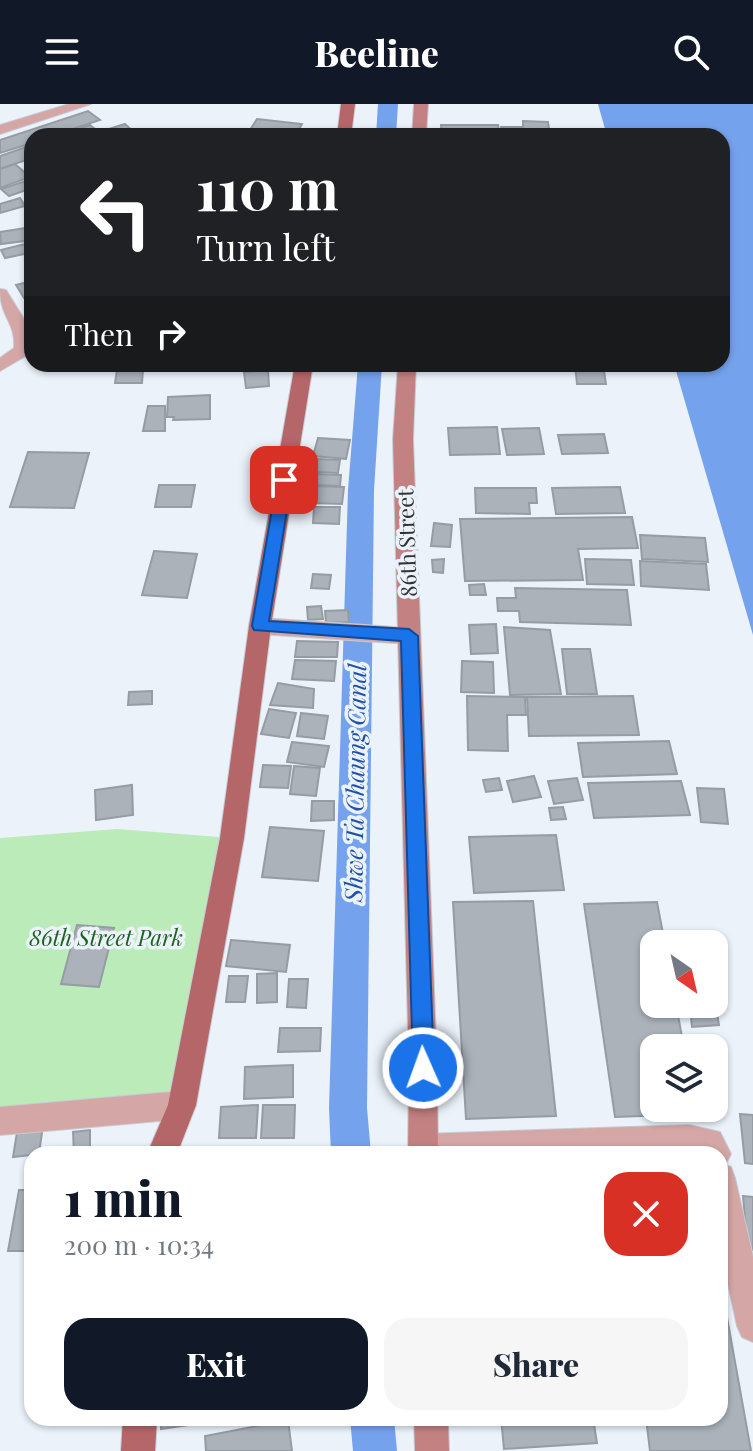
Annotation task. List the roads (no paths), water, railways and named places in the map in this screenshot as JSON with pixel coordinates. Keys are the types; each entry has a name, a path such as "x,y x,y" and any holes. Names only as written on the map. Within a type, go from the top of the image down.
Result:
{"main road":[{"path":"345,128 348,104"},
{"path":"420,128 421,104"},
{"path":"165,1146 182,1105 232,838 260,626 303,372"},
{"name":"86th Street","path":"407,372 398,634 423,1068 423,1146"},
{"path":"138,1451 140,1426"},
{"path":"431,1426 432,1451"}],"street":[{"path":"0,130 84,104"},
{"path":"3,300 24,328"},
{"path":"0,366 24,347"},
{"path":"260,626 398,634"},
{"path":"0,1121 182,1105"},
{"path":"534,1146 689,1139 707,1140 711,1146"},
{"path":"728,1214 753,1326"}],"water":[{"path":"598,104 753,104 753,635 676,372 730,372 730,128 605,128"}],"waterway":[{"name":"Shwe Ta Chaung Canal","path":"386,128 388,104"},
{"name":"Shwe Ta Chaung Canal","path":"350,1146 348,1108 361,490 369,372"},
{"name":"Shwe Ta Chaung Canal","path":"373,1426 375,1451"}],"park label":[{"name":"86th Street Park","path":"106,937"}]}
